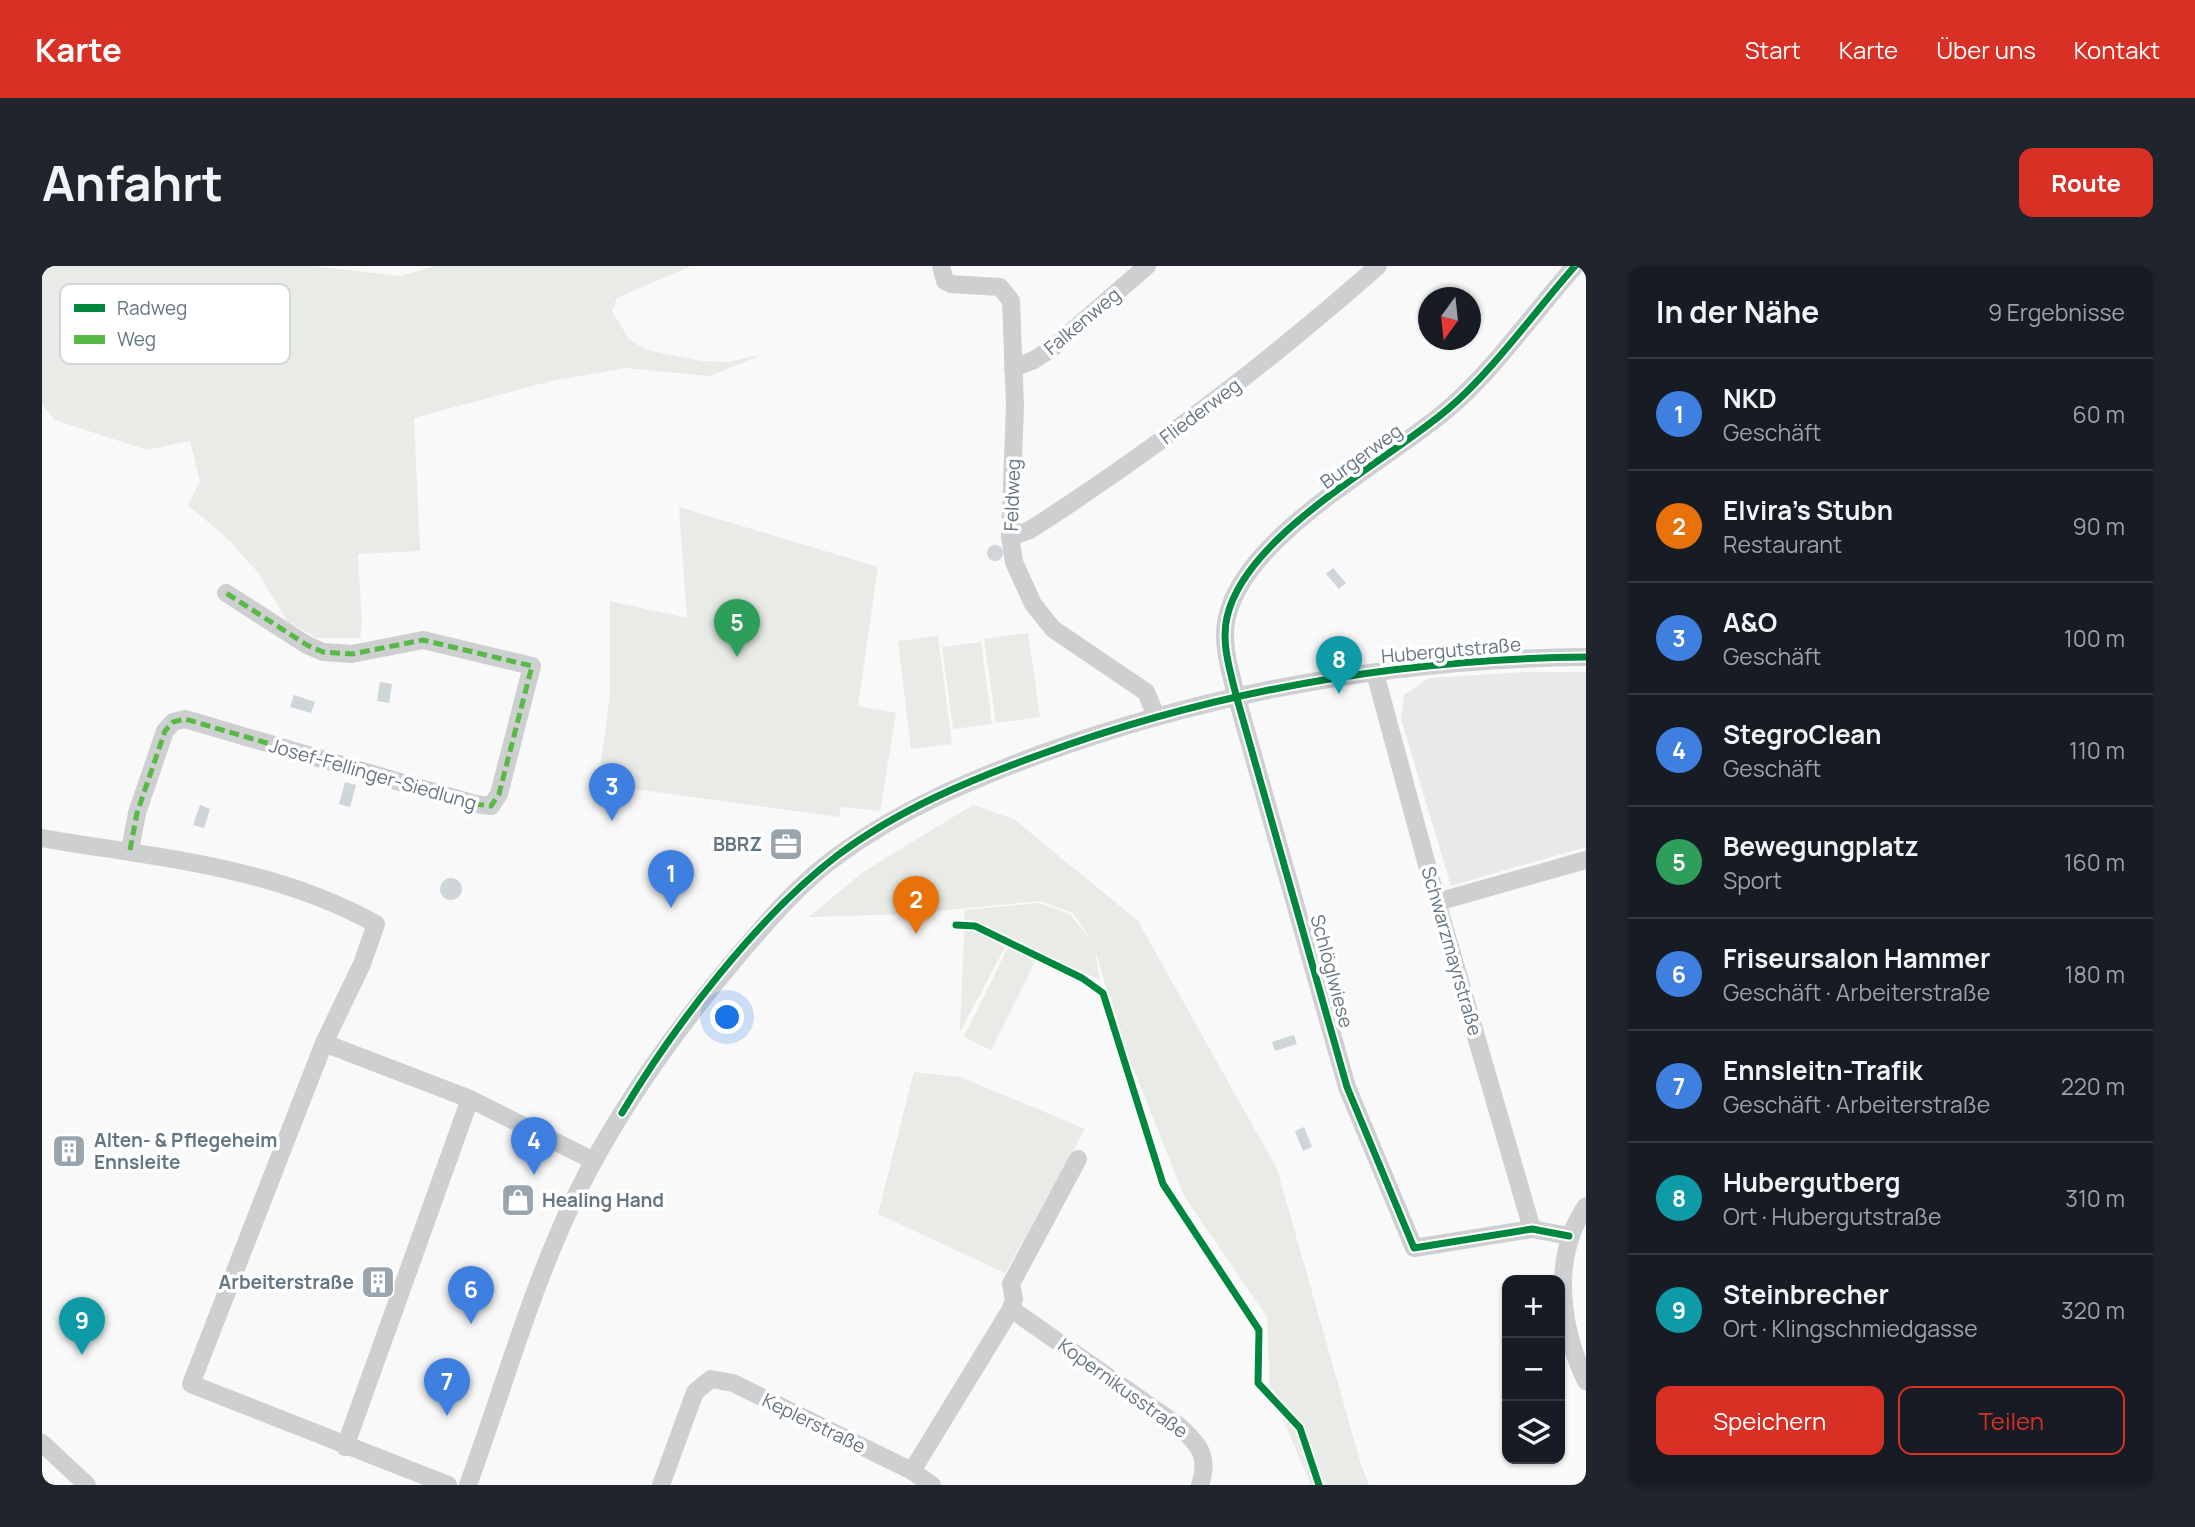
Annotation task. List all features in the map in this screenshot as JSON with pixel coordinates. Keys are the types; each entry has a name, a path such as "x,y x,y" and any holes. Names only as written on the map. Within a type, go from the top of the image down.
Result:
{"street":[{"name":"Feldweg","path":"941,266 945,281 951,284 990,285 1009,295 1014,437 1010,537 1018,571 1042,617 1067,640 1146,692 1156,716"},
{"name":"Falkenweg","path":"1013,368 1034,360 1051,349 1147,266"},
{"name":"Fliederweg","path":"1010,537 1030,530 1173,432 1280,350 1378,266"},
{"name":"Burgerweg","path":"1236,695 1225,648 1226,619 1237,592 1263,556 1291,527 1450,408 1575,266"},
{"name":"Josef-Fellinger-Siedlung","path":"130,850 137,813 165,731 173,722 185,719 475,804 491,806 499,794 532,666 423,640 352,654 323,652 307,645 226,593"},
{"name":"Hubergutstraße","path":"594,1161 645,1075 690,1013 765,924 787,900 839,854 901,815 960,786 1051,751 1156,716 1236,695 1375,673 1496,660 1586,657"},
{"name":"Schwarzmayrstraße","path":"1375,673 1437,902 1532,1229"},
{"name":"Schlöglwiese","path":"1236,695 1347,1087 1414,1248 1532,1229"},
{"path":"42,838 211,865 279,883 376,924 362,964 324,1043 191,1384 345,1447 448,1485"},
{"path":"1437,902 1586,860"},
{"path":"324,1043 470,1099 594,1161 559,1232 468,1485"},
{"path":"345,1447 470,1099"},
{"path":"912,1471 1011,1309 1011,1283 1078,1159"},
{"path":"1586,1206 1569,1236 1563,1274 1563,1296 1574,1348 1586,1381"},
{"path":"1532,1229 1569,1236"},
{"name":"Kopernikusstraße","path":"1011,1309 1181,1427 1202,1450 1205,1460 1199,1485"},
{"name":"Keplerstraße","path":"662,1485 695,1392 711,1379 733,1383 912,1471 932,1485"},
{"path":"42,1443 87,1485"}],"shaded area":[{"path":"42,266 313,266 400,276 435,266 691,266 617,298 612,311 629,339 646,350 701,361 728,362 761,355 710,376 625,368 551,381 414,418 420,551 358,554 362,626 360,638 317,638 287,621 259,574 230,541 188,505 200,481 190,441 147,450 55,420 42,404"},
{"path":"679,507 878,567 858,706 896,713 880,811 841,807 839,817 598,784 610,695 610,601 687,618"},
{"path":"992,545 998,545 1003,553 1001,559 992,561 987,556 987,550"},
{"path":"1333,568 1346,583 1339,589 1326,574"},
{"path":"1028,633 1040,717 996,723 984,639"},
{"path":"938,636 952,744 911,749 898,641"},
{"path":"981,642 992,724 953,729 942,647"},
{"path":"1526,672 1586,672 1586,847 1451,886 1401,719 1404,695 1429,678"},
{"path":"380,682 392,684 389,703 377,701"},
{"path":"294,695 315,702 311,713 290,707"},
{"path":"345,782 356,785 350,807 339,804"},
{"path":"200,805 210,809 204,828 193,825"},
{"path":"973,805 1014,819 1138,921 1277,1169 1369,1485 1311,1485 1270,1389 1267,1317 1184,1196 1118,1030 1094,945 1100,980 1010,938 960,1032 965,910 1039,903 1070,914 1093,943 1073,913 1040,901 907,914 809,917 863,872"},
{"path":"451,878 459,881 462,889 459,897 451,900 443,897 440,889 443,881"},
{"path":"1008,947 1036,960 991,1050 964,1037"},
{"path":"1294,1035 1297,1044 1275,1051 1272,1042"},
{"path":"914,1072 961,1077 1085,1129 1005,1273 878,1214"},
{"path":"1304,1127 1312,1147 1303,1151 1295,1131"}],"marked path":[{"path":"130,850 137,813 165,731 173,722 185,719 475,804 491,806 499,794 532,666 423,640 352,654 323,652 307,645 226,593"}],"cycle path":[{"path":"1569,1236 1532,1229 1414,1248 1347,1087 1236,695 1227,656 1225,627 1239,586 1261,557 1321,502 1448,409 1497,359 1575,266"},
{"path":"622,1113 692,1010 719,975 778,909 838,855 885,824 935,797 1105,732 1240,696 1377,672 1447,664 1586,657"},
{"path":"956,925 975,926 1082,978 1103,993 1163,1184 1259,1330 1258,1383 1300,1428 1319,1485"}],"place":[{"name":"Bewegungplatz","path":"737,657"},
{"name":"Hubergutberg","path":"1339,694"},
{"name":"A&O","path":"612,821"},
{"name":"BBRZ","path":"786,844"},
{"name":"NKD","path":"671,908"},
{"name":"Elvira's Stubn","path":"916,934"},
{"name":"Alten- & Pflegeheim Ennsleite","path":"69,1151"},
{"name":"StegroClean","path":"534,1175"},
{"name":"Healing Hand","path":"518,1200"},
{"name":"Arbeiterstraße","path":"378,1282"},
{"name":"Friseursalon Hammer","path":"471,1324"},
{"name":"Steinbrecher","path":"82,1355"},
{"name":"Ennsleitn-Trafik","path":"447,1416"}]}
